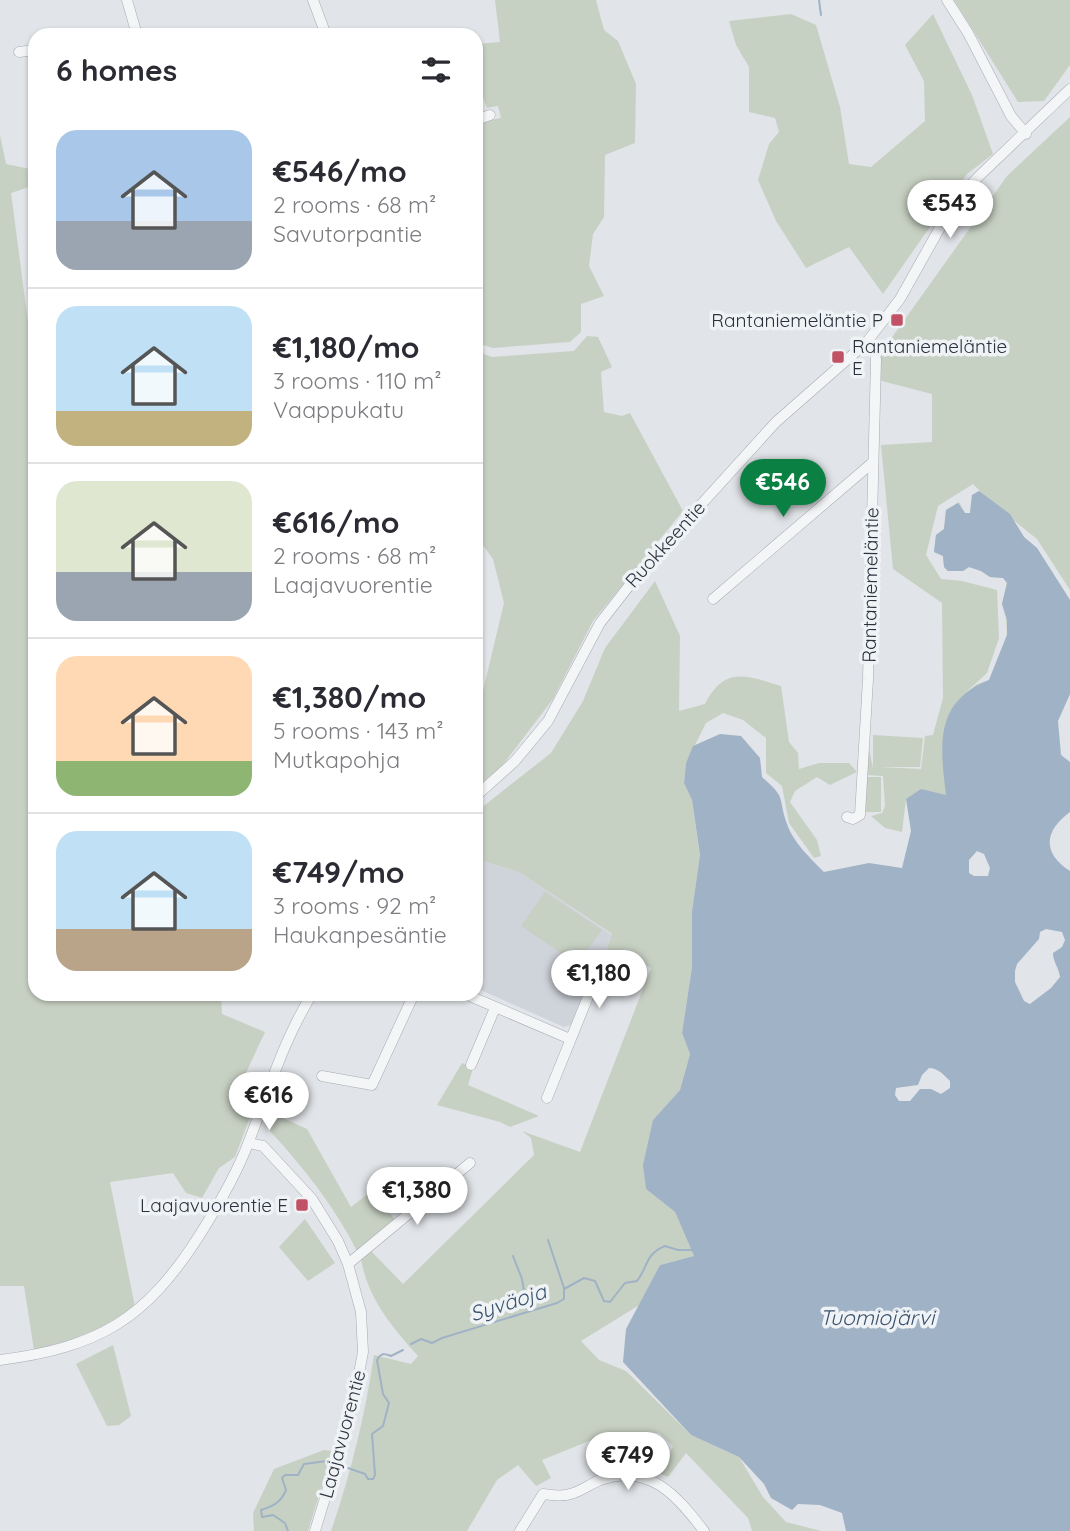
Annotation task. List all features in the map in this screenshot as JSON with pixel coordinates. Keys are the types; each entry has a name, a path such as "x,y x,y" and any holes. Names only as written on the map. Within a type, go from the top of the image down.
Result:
{"street":[{"path":"127,0 135,28"},
{"path":"313,0 323,28"},
{"path":"947,0 968,33 1011,116 1026,134"},
{"path":"19,52 28,51"},
{"name":"Ruokkeentie","path":"483,790 515,761 548,721 600,623 639,573 776,422 866,343 900,299 958,200 977,178 1070,89"},
{"path":"483,118 490,115"},
{"name":"Rantaniemeläntie","path":"846,817 853,819 860,815 868,679 876,360 874,351 866,343"},
{"path":"713,599 872,463"},
{"path":"547,1098 596,971"},
{"path":"0,1360 47,1353 91,1339 121,1323 146,1304 176,1270 204,1228 249,1143 285,1043 308,1001"},
{"path":"322,1076 372,1085 411,1001"},
{"path":"480,1001 570,1039"},
{"path":"471,1065 495,1008"},
{"name":"Laajavuorentie","path":"249,1143 263,1146 312,1199 338,1241 348,1264 361,1312 363,1352 353,1406 315,1531"},
{"path":"348,1264 470,1163"},
{"path":"520,1531 543,1494 571,1494 598,1481 621,1476 647,1479 663,1486 704,1531"}],"shaded area":[{"path":"483,861 519,872 612,935 573,1024 564,1027 483,991"}],"green space":[{"path":"495,0 596,0 604,30 618,41 636,84 635,143 605,155 604,217 593,234 589,266 604,296 581,304 581,332 570,342 493,348 483,345 483,122 501,118 498,106 487,108 483,97 483,43 500,42"},
{"path":"954,0 1070,0 1070,65 1044,101 1018,102"},
{"path":"791,14 816,25 840,107 849,164 871,167 925,121 924,81 905,45 933,14 972,95 993,154 967,174 883,294 849,247 806,268 776,221 758,180 769,144 779,132 775,118 749,112 749,67 736,45 729,21"},
{"path":"1070,117 1070,590 1037,539 1012,519 1024,537 1037,548 1070,600 1070,694 1064,706 946,796 906,799 902,832 885,828 871,816 882,813 885,806 883,776 867,775 867,738 873,768 873,735 923,738 920,767 880,767 921,769 925,736 933,735 943,698 942,603 893,569 881,445 932,442 932,394 878,380 878,357 1007,176","holes":["973,484 980,491 972,495 970,513 965,513 959,502 946,510 944,529 936,535 934,552 943,556 944,567 948,571 963,571 969,567 990,577 1003,578 1007,582 1002,604 1007,635 989,680 977,684 963,695 987,673 999,638 997,590 941,579 926,555 938,506"]},
{"path":"0,135 6,164 28,169 28,187 11,193 28,322 28,1001 221,1001 222,1014 265,1032 244,1077 265,1077 235,1157 219,1168 202,1198 186,1193 173,1173 110,1182 135,1307 87,1334 34,1350 24,1286 0,1286"},
{"path":"587,336 598,337 612,367 601,372 604,412 622,416 630,413 683,511 593,621 553,699 502,766 483,782 483,691 504,603 493,559 483,545 483,354 492,357 574,351"},
{"path":"655,581 680,636 679,711 705,704 712,692 728,679 747,677 781,686 789,742 798,753 799,769 819,763 849,763 857,772 830,785 817,777 795,791 790,802 817,840 821,856 814,858 789,823 782,786 766,773 766,738 743,720 723,713 706,723 686,763 684,782 692,800 700,856 692,911 692,967 682,1033 690,1054 680,1090 653,1120 646,1189 675,1212 694,1256 660,1265 641,1304 581,1341 599,1360 626,1371 691,1435 739,1457 763,1497 786,1522 821,1531 752,1531 748,1518 686,1453 668,1477 661,1474 673,1446 659,1433 609,1433 542,1460 551,1478 536,1486 518,1465 497,1480 467,1531 331,1531 357,1444 374,1355 411,1364 418,1356 390,1323 375,1300 361,1259 371,1251 403,1284 534,1155 531,1138 522,1131 580,1152 651,968 618,950 608,969 600,966 612,934 519,872 483,861 483,806 551,753 583,701 605,648"},
{"path":"864,777 881,777 881,812 864,812"},
{"path":"545,892 602,930 577,964 521,926"},
{"path":"462,1063 473,1068 468,1085 539,1116 510,1127 437,1105"},
{"path":"270,1112 307,1129 351,1207 373,1190 395,1220 358,1253 318,1189 270,1131"},
{"path":"305,1219 335,1263 308,1281 279,1247"},
{"path":"113,1345 131,1416 119,1425 107,1426 76,1364"},
{"path":"324,1450 333,1451 308,1531 254,1531 253,1513 274,1469"}],"water":[{"name":"Tuomiojärvi","path":"979,491 1010,514 1024,537 1037,548 1070,600 1070,694 1058,721 1061,755 1070,762 1070,812 1055,827 1050,842 1055,857 1070,871 1070,1531 846,1531 842,1513 820,1505 798,1504 792,1510 771,1498 764,1484 739,1457 691,1435 623,1362 626,1329 660,1265 694,1256 675,1212 646,1189 643,1165 653,1120 680,1090 690,1054 682,1033 692,967 692,911 700,855 692,800 684,783 686,763 693,746 720,734 741,736 760,758 762,777 779,795 793,837 824,872 869,863 902,868 911,831 906,799 921,789 946,795 942,742 950,713 958,700 971,689 989,680 1007,635 1007,620 1002,604 1007,583 1003,578 990,577 969,567 963,571 948,571 944,567 943,556 934,552 936,535 944,529 946,510 958,503 965,513 970,513 972,495","holes":["977,851 984,854 990,868 988,876 974,876 969,873 969,860","1046,929 1062,932 1065,940 1062,947 1053,953 1060,977 1051,988 1030,1004 1024,1001 1015,982 1015,971 1017,964 1039,939 1040,932","929,1068 935,1069 950,1081 950,1088 941,1094 931,1089 920,1089 910,1101 899,1101 895,1095 896,1088 918,1085"]}],"waterway":[{"path":"819,0 821,15"},
{"path":"548,1240 564,1288"},
{"name":"Syväoja","path":"411,1344 421,1339 432,1343 557,1303 564,1299 564,1289 584,1278 595,1281 604,1301 610,1302 625,1283 637,1281 650,1257 659,1249 665,1246 692,1250"},
{"path":"513,1256 522,1279 527,1309"},
{"name":"Syväoja","path":"348,1468 365,1474 368,1479 373,1479 375,1475 372,1434 383,1426 389,1403 383,1394 377,1360 383,1354 391,1356 403,1350"},
{"name":"Syväoja","path":"288,1531 285,1523 273,1515 262,1517 261,1510 282,1498 286,1490 282,1478 285,1475 298,1475 304,1464 327,1461"}],"place":[{"name":"Rantaniemeläntie P","path":"897,320"},
{"name":"Rantaniemeläntie E","path":"838,357"},
{"name":"Laajavuorentie E","path":"302,1205"}]}
